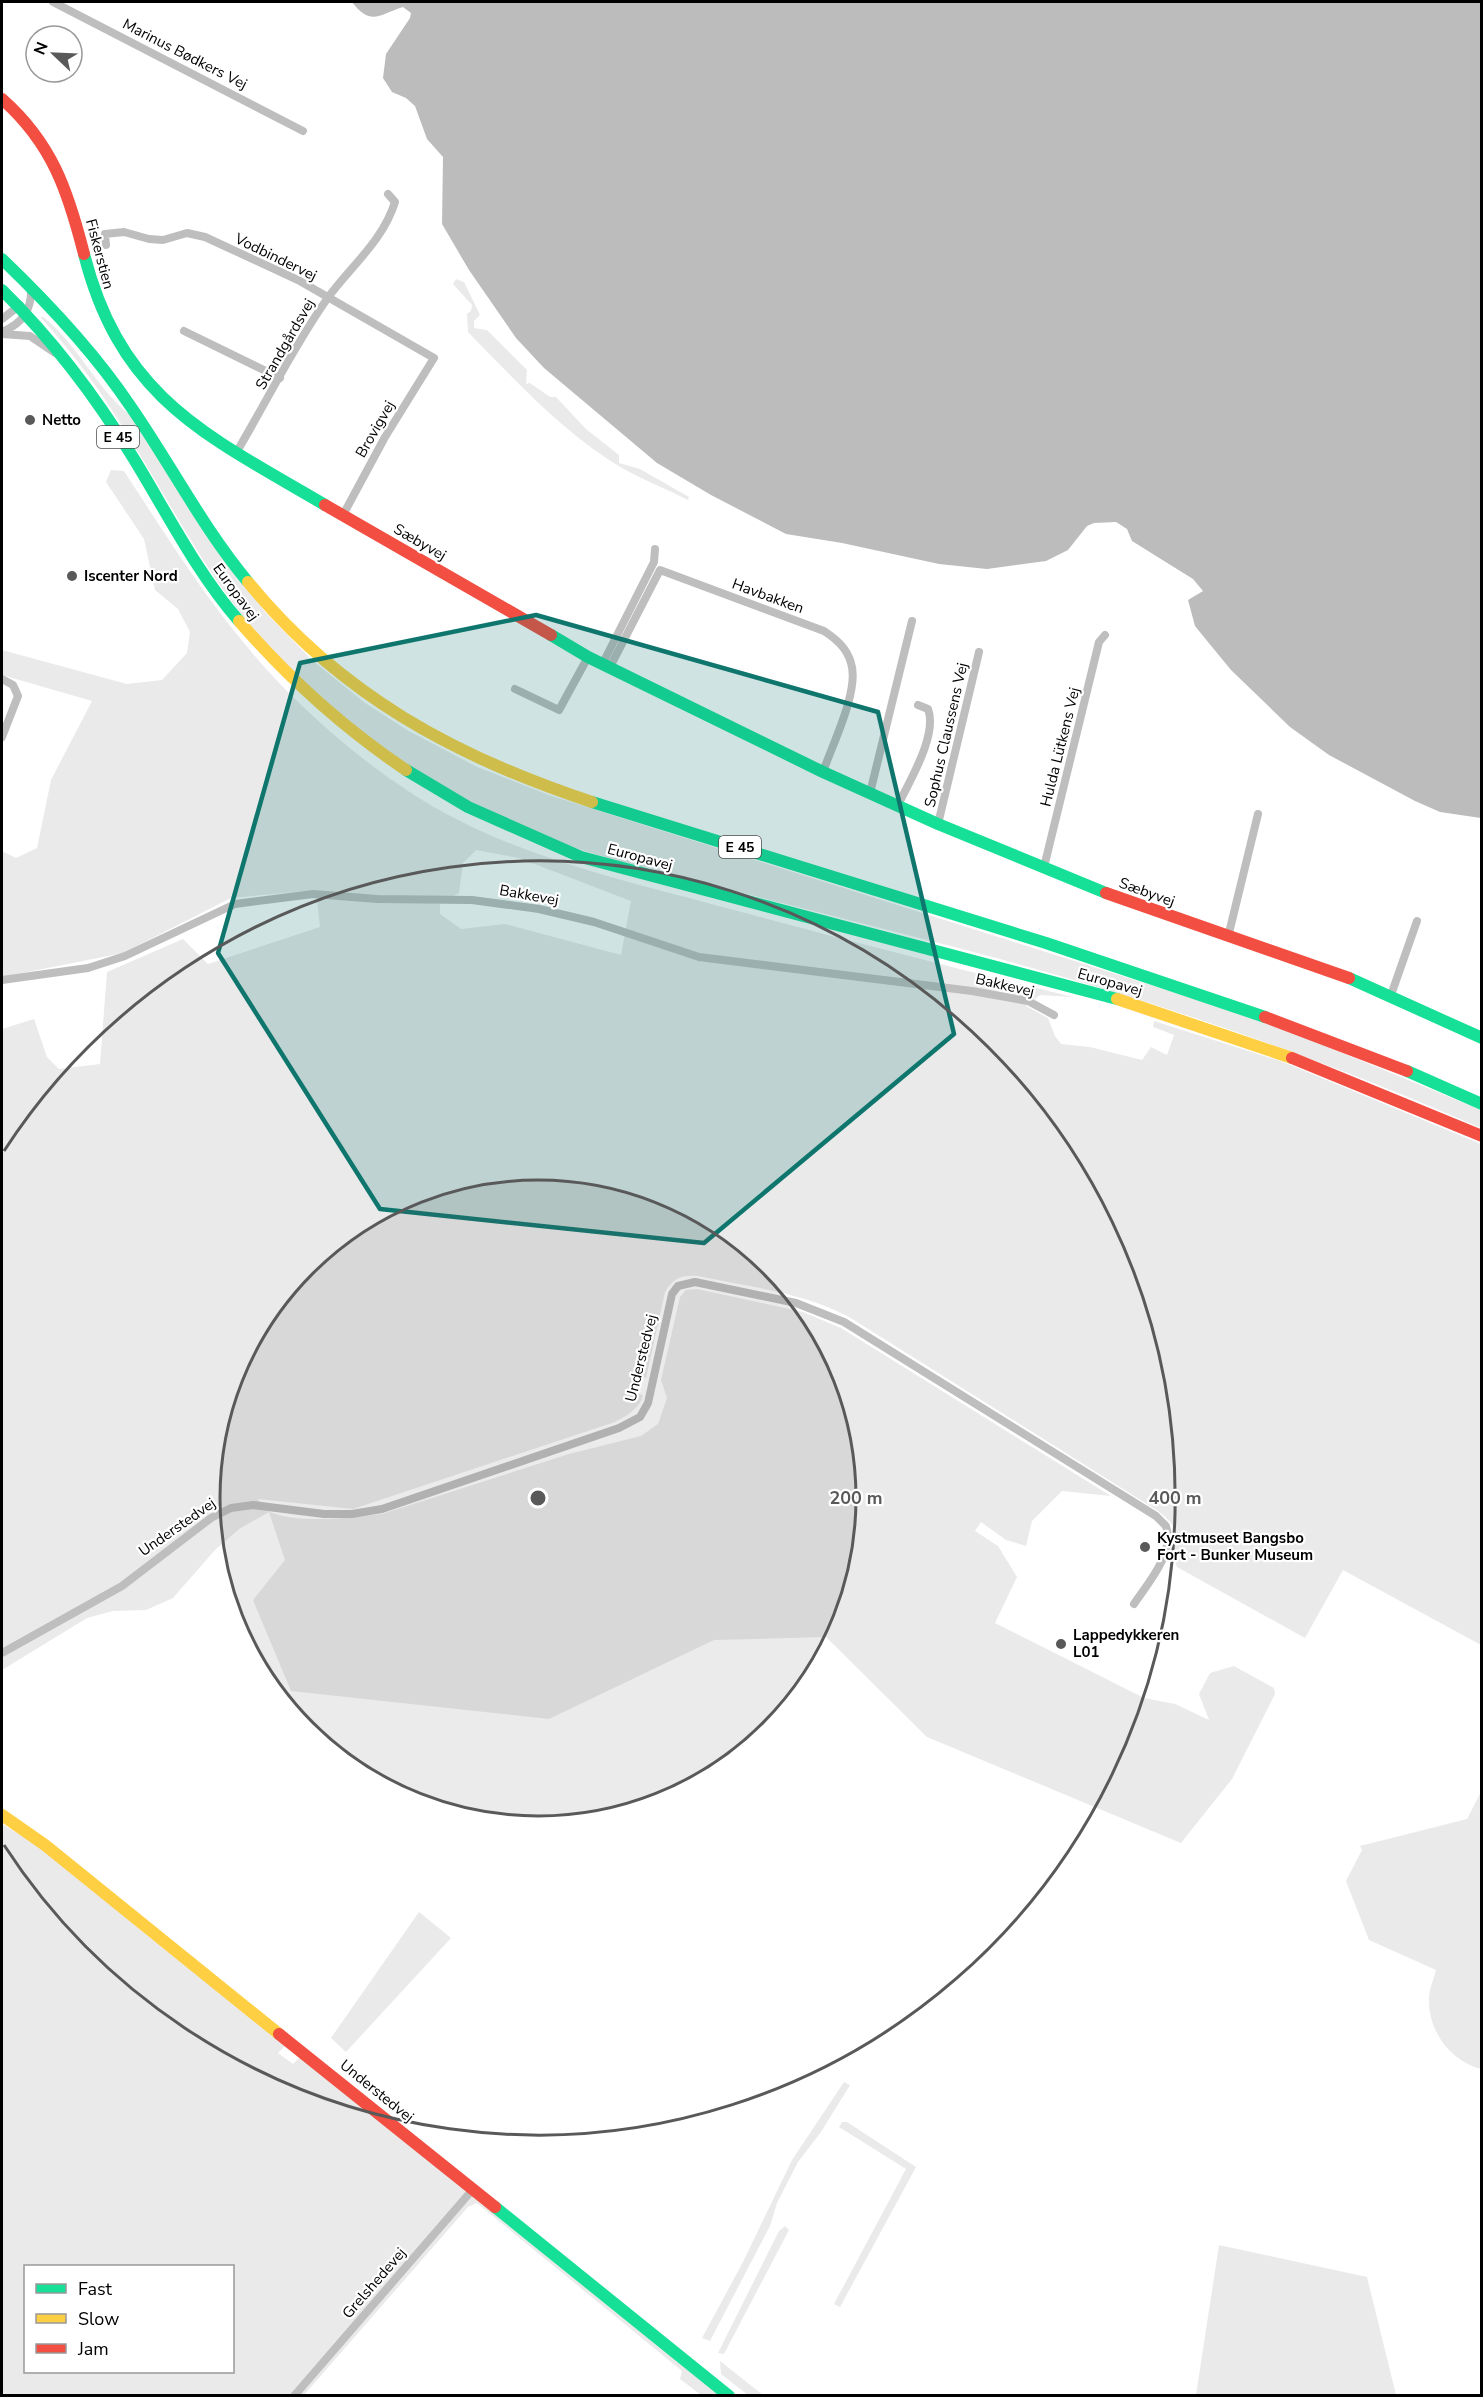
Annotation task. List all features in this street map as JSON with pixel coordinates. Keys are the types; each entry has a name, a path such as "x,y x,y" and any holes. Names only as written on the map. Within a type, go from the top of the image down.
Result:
{"main road":[{"name":"Fiskerstien","path":"2,99 19,114 41,141 57,169 70,199 93,289 122,350 144,380 179,415 236,453"},
{"name":"Europavej","path":"2,260 31,286 129,403 240,573 273,612 356,687 434,738 535,783 1174,984 1299,1028 1482,1104"},
{"name":"Europavej","path":"2,290 26,308 68,363 200,568 250,637 324,710 415,778 456,802 521,835 581,857 1067,984 1153,1010 1287,1056 1482,1136"},
{"name":"Sæbyvej","path":"236,453 606,667 823,772 938,824 1128,902 1228,937 1322,966 1391,995 1482,1038"},
{"name":"Understedvej","path":"2,1815 45,1845 474,2188 729,2396"}],"street":[{"name":"Marinus Bødkers Vej","path":"53,2 303,130"},
{"name":"Strandgårdsvej","path":"236,453 327,298 368,251 391,216 395,202 388,194"},
{"name":"Vodbindervej","path":"106,245 105,234 124,232 149,239 163,240 187,233 205,237 298,280 434,358"},
{"path":"2,333 15,325 26,308 31,286"},
{"path":"2,319 26,308 47,305"},
{"path":"184,331 280,378"},
{"path":"2,333 30,336 68,363"},
{"name":"Brovigvej","path":"343,515 385,437 434,358"},
{"path":"606,667 654,562 655,549"},
{"name":"Havbakken","path":"606,667 660,570 824,631 836,639 845,651 851,663 853,678 849,698 823,772"},
{"path":"870,793 912,621"},
{"name":"Hulda Lütkens Vej","path":"1044,867 1099,642 1105,635"},
{"name":"Sophus Claussens Vej","path":"938,824 979,652"},
{"path":"515,689 559,710 588,657"},
{"path":"2,679 13,685 18,696 2,737"},
{"path":"897,806 923,750 931,717 928,709 918,705"},
{"path":"1228,937 1258,814"},
{"name":"Bakkevej","path":"2,980 88,968 125,956 235,904 313,894 377,899 472,900 539,909 594,922 699,957 972,991 1028,1001 1054,1015"},
{"path":"1391,995 1417,921"},
{"name":"Understedvej","path":"2,1653 122,1586 211,1518 231,1508 253,1505 324,1514 352,1514 382,1509 619,1428 640,1417 648,1402 672,1294 678,1286 695,1282 796,1304 844,1322 1156,1516 1166,1526 1168,1545 1160,1564 1134,1604"},
{"name":"Grelshedevej","path":"294,2396 474,2188"}],"highlighted area":[{"path":"536,615 878,712 954,1034 704,1243 380,1209 218,953 300,663"}],"shaded area":[{"path":"352,2 1481,2 1481,818 1440,812 1415,801 1329,755 1290,727 1231,670 1195,626 1188,600 1203,591 1193,579 1132,541 1127,529 1116,522 1094,523 1087,526 1068,550 1046,561 987,569 939,564 842,543 786,534 711,495 657,463 544,368 516,338 469,270 442,224 443,157 427,139 415,106 406,98 392,92 383,78 386,54 411,13 403,7 382,15 370,16 359,10"},
{"path":"456,279 464,282 480,315 474,321 474,328 487,330 527,370 526,384 530,383 550,397 556,397 586,429 619,455 619,463 640,469 689,497 688,500 622,468 580,439 541,405 468,332 467,314 471,311 472,305 453,284"},
{"path":"42,316 66,339 107,392 130,415 264,611 313,661 365,703 407,730 477,767 549,795 1179,994 1294,1033 1481,1110 1481,1128 1363,1079 1184,1014 1000,959 598,855 525,829 447,790 397,758 350,723 290,670 255,632 209,569 106,401 65,345 41,318"},
{"path":"111,470 124,471 181,558 227,622 280,684 320,723 363,759 408,791 480,831 596,873 1073,997 1040,995 1026,1006 1048,1018 1061,1044 1090,1047 1142,1060 1151,1047 1167,1055 1174,1035 1153,1027 1154,1021 1283,1062 1481,1144 1481,1645 1343,1570 1305,1638 1177,1567 1174,1557 1175,1531 1158,1511 849,1317 794,1296 692,1276 675,1280 665,1292 646,1378 637,1377 634,1393 643,1395 632,1412 615,1422 353,1509 258,1499 270,1512 295,1518 341,1518 382,1514 569,1454 641,1436 658,1424 667,1398 661,1380 680,1297 686,1290 697,1289 803,1312 841,1328 1111,1496 1062,1491 1032,1521 1026,1546 1006,1540 981,1522 975,1531 998,1546 1017,1577 995,1623 1144,1698 1175,1704 1209,1720 1199,1694 1210,1673 1234,1666 1274,1688 1275,1694 1232,1779 1181,1843 927,1737 826,1637 714,1640 549,1719 291,1691 253,1600 285,1560 269,1512 239,1529 215,1550 173,1598 146,1610 113,1611 87,1618 2,1670 2,1029 34,1019 47,1057 59,1069 100,1064 107,972 183,939 208,964 320,927 316,890 231,898 123,953 2,977 2,851 16,858 37,848 51,780 92,701 2,675 2,650 127,684 162,680 187,653 190,632 178,609 155,590 144,539 106,482","holes":["476,850 519,858 631,901 621,955 505,924 461,929 440,914 440,904 459,893 463,863"]},
{"path":"1481,1792 1482,2069 1470,2065 1451,2052 1437,2033 1432,2022 1429,1998 1436,1970 1369,1940 1346,1881 1362,1850 1360,1846 1467,1819"},
{"path":"2,1824 45,1850 143,1932 286,2045 278,2053 293,2064 300,2057 721,2395 701,2395 680,2379 682,2371 477,2203 468,2207 304,2395 2,2395"},
{"path":"419,1912 451,1938 346,2052 331,2038"},
{"path":"844,2082 850,2085 821,2132 798,2162 777,2203 770,2226 710,2341 702,2338 743,2262 792,2160"},
{"path":"842,2122 847,2122 916,2167 840,2307 834,2304 906,2169 839,2127"},
{"path":"785,2226 789,2230 724,2354 718,2353 779,2231"},
{"path":"1219,2245 1367,2277 1396,2395 1196,2395"},
{"path":"720,2361 763,2395 748,2395 721,2374"}],"traffic: fast":[{"path":"84,254 100,304 121,345 145,379 174,408 206,433 242,457 325,505"},
{"path":"2,259 54,311 102,367 146,429 216,540 248,582"},
{"path":"2,290 57,350 105,414 196,563 239,621"},
{"path":"551,635 588,657 823,772 938,824 1106,893"},
{"path":"406,770 468,807 581,857 1117,999"},
{"path":"592,802 1046,943 1265,1017"},
{"path":"1349,978 1482,1038"},
{"path":"1407,1071 1482,1104"},
{"path":"495,2207 729,2396"}],"traffic: slow":[{"path":"248,582 321,658 404,718 494,765 592,802"},
{"path":"239,621 277,663 317,701 360,737 406,770"},
{"path":"1117,999 1292,1058"},
{"path":"2,1815 45,1845 279,2034"}],"traffic: jam":[{"path":"2,99 34,133 56,169 84,254"},
{"path":"325,505 551,635"},
{"path":"1106,893 1349,978"},
{"path":"1265,1017 1407,1071"},
{"path":"1292,1058 1482,1136"},
{"path":"279,2034 495,2207"}],"place":[{"name":"Netto","path":"30,420"},
{"name":"Iscenter Nord","path":"72,576"},
{"name":"Kystmuseet Bangsbo Fort - Bunker Museum","path":"1145,1547"},
{"name":"Lappedykkeren L01","path":"1061,1644"}]}
